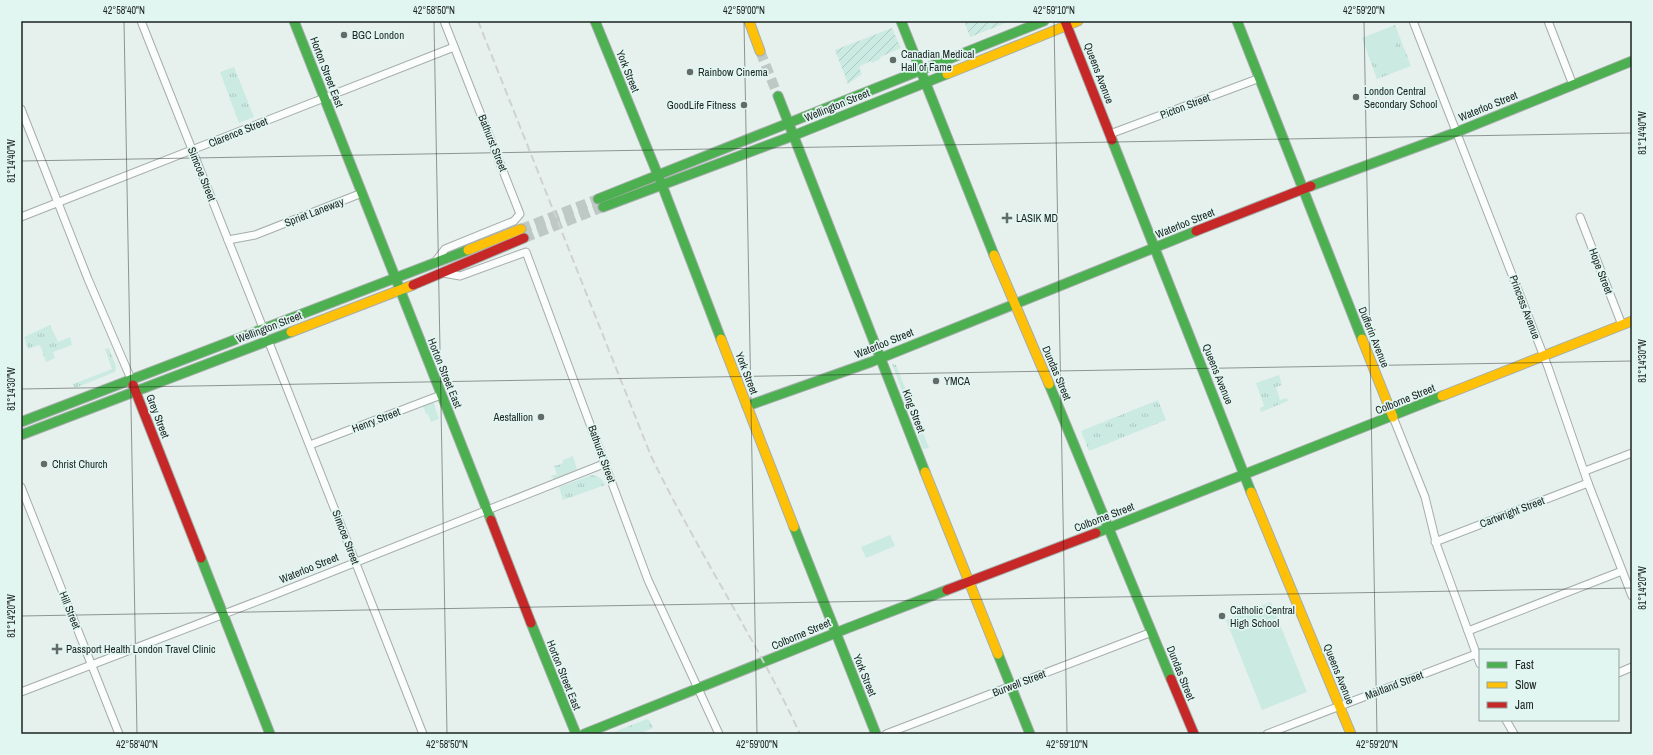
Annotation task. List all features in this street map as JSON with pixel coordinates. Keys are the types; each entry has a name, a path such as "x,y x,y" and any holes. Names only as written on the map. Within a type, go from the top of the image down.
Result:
{"main road":[{"name":"Horton Street East","path":"294,21 486,510 576,734"},
{"name":"York Street","path":"595,21 662,185 835,633 876,734"},
{"path":"749,21 760,51"},
{"name":"Dundas Street","path":"901,21 1007,289 1015,304 1110,528 1194,734"},
{"name":"Wellington Street","path":"598,199 1044,21"},
{"name":"Wellington Street","path":"603,207 794,135 926,82 1066,23 1078,21"},
{"name":"Dufferin Avenue","path":"1238,21 1302,189 1393,417"},
{"name":"Queens Avenue","path":"1066,23 1244,475 1351,734"},
{"name":"Waterloo Street","path":"748,406 880,357 1302,189 1457,132 1632,61"},
{"name":"King Street","path":"778,96 905,422 1030,734"},
{"path":"649,155 664,165 679,166"},
{"name":"Wellington Street","path":"21,422 433,264 520,229"},
{"name":"Wellington Street","path":"21,436 400,290 524,238"},
{"name":"Colborne Street","path":"584,734 835,633 1110,528 1632,321"},
{"name":"Grey Street","path":"131,379 270,734"}],"street":[{"name":"Simcoe Street","path":"141,21 263,328"},
{"name":"Bathurst Street","path":"433,264 445,249 514,221 519,217 520,210 444,21"},
{"name":"Princess Avenue","path":"1413,21 1544,355 1588,482 1622,571 1630,584 1632,596"},
{"path":"1548,21 1573,85"},
{"name":"Clarence Street","path":"21,217 454,46"},
{"name":"Picton Street","path":"1110,134 1260,78"},
{"name":"Grey Street","path":"21,109 88,279 131,379"},
{"name":"Spriet Laneway","path":"228,240 255,235 362,193"},
{"name":"Hope Street","path":"1580,217 1622,325"},
{"name":"Bathurst Street","path":"442,273 460,276 526,252 606,463 648,580 719,734"},
{"name":"Simcoe Street","path":"268,340 423,734"},
{"name":"Henry Street","path":"310,446 441,395"},
{"name":"Dufferin Avenue","path":"1393,417 1425,497 1435,542 1479,662"},
{"path":"1585,471 1632,452"},
{"name":"Waterloo Street","path":"21,692 606,463"},
{"name":"Cartwright Street","path":"1435,542 1588,482"},
{"name":"Hill Street","path":"21,487 119,734"},
{"path":"1468,631 1622,571"},
{"name":"Burwell Street","path":"886,734 1152,632"},
{"name":"Maitland Street","path":"1268,734 1476,654"},
{"path":"1619,673 1632,668"},
{"path":"1507,721 1514,734"}],"green space":[{"path":"964,21 1011,21 970,37"},
{"path":"1395,25 1411,66 1377,79 1362,38"},
{"path":"892,28 901,48 880,57 880,59 872,63 870,61 859,67 862,74 848,84 835,50"},
{"path":"1389,30 1393,40 1371,49 1367,39"},
{"path":"1394,43 1398,53 1376,62 1372,51"},
{"path":"1399,56 1403,66 1381,75 1377,64"},
{"path":"234,67 254,117 239,123 220,72"},
{"path":"50,325 58,342 70,337 72,345 53,352 55,358 46,362 40,345 28,349 24,337"},
{"path":"109,348 116,367 115,372 75,388 73,384 112,369 105,349"},
{"path":"892,364 896,365 929,448 923,449"},
{"path":"1279,375 1282,385 1276,387 1280,400 1287,398 1288,401 1261,412 1260,408 1264,406 1256,383"},
{"path":"1158,400 1166,420 1089,451 1081,431"},
{"path":"433,402 439,419 431,422 423,406"},
{"path":"573,456 577,470 554,479 551,476 557,474 554,466 562,464 563,460"},
{"path":"592,475 600,478 605,485 563,500 559,487"},
{"path":"890,535 895,546 866,558 861,547"},
{"path":"1271,602 1307,692 1262,710 1226,620"},
{"path":"647,719 650,721 653,728 639,734 614,734 614,732"}],"tunnel":[{"path":"760,51 778,96"},
{"path":"521,229 598,199"},
{"path":"524,238 603,207"}],"railway":[{"path":"478,21 651,456 765,664 800,734"}],"traffic: fast":[{"path":"294,21 491,520"},
{"path":"595,21 662,185 721,339"},
{"path":"901,21 994,255"},
{"path":"598,199 1044,21"},
{"path":"1237,21 1362,339"},
{"path":"1311,186 1457,132 1632,61"},
{"path":"603,207 795,135 947,74"},
{"path":"778,96 925,472"},
{"path":"1112,140 1251,492"},
{"path":"747,406 871,362 1196,231"},
{"path":"21,422 468,250"},
{"path":"21,435 291,332"},
{"path":"1049,384 1171,679"},
{"path":"1096,533 1442,396"},
{"path":"794,527 876,734"},
{"path":"201,558 270,734"},
{"path":"584,734 947,590"},
{"path":"531,623 576,734"},
{"path":"998,654 1030,734"}],"traffic: slow":[{"path":"749,21 760,51"},
{"path":"947,74 1078,21"},
{"path":"468,250 521,229"},
{"path":"994,255 1049,384"},
{"path":"291,332 413,285"},
{"path":"1442,396 1632,321"},
{"path":"721,339 794,527"},
{"path":"1362,339 1393,417"},
{"path":"925,472 998,654"},
{"path":"1251,492 1351,734"}],"traffic: jam":[{"path":"1065,21 1112,140"},
{"path":"1196,231 1311,186"},
{"path":"413,285 524,238"},
{"path":"133,385 201,558"},
{"path":"491,520 531,623"},
{"path":"947,590 1096,533"},
{"path":"1171,679 1194,734"}],"place":[{"name":"BGC London","path":"344,35"},
{"name":"Canadian Medical Hall of Fame","path":"893,60"},
{"name":"Rainbow Cinema","path":"690,72"},
{"name":"London Central Secondary School","path":"1356,97"},
{"name":"GoodLife Fitness","path":"744,105"},
{"name":"LASIK MD","path":"1007,218"},
{"name":"YMCA","path":"936,381"},
{"name":"Aestallion","path":"541,417"},
{"name":"Christ Church","path":"44,464"},
{"name":"Catholic Central High School","path":"1222,616"},
{"name":"Passport Health London Travel Clinic","path":"57,649"}]}
